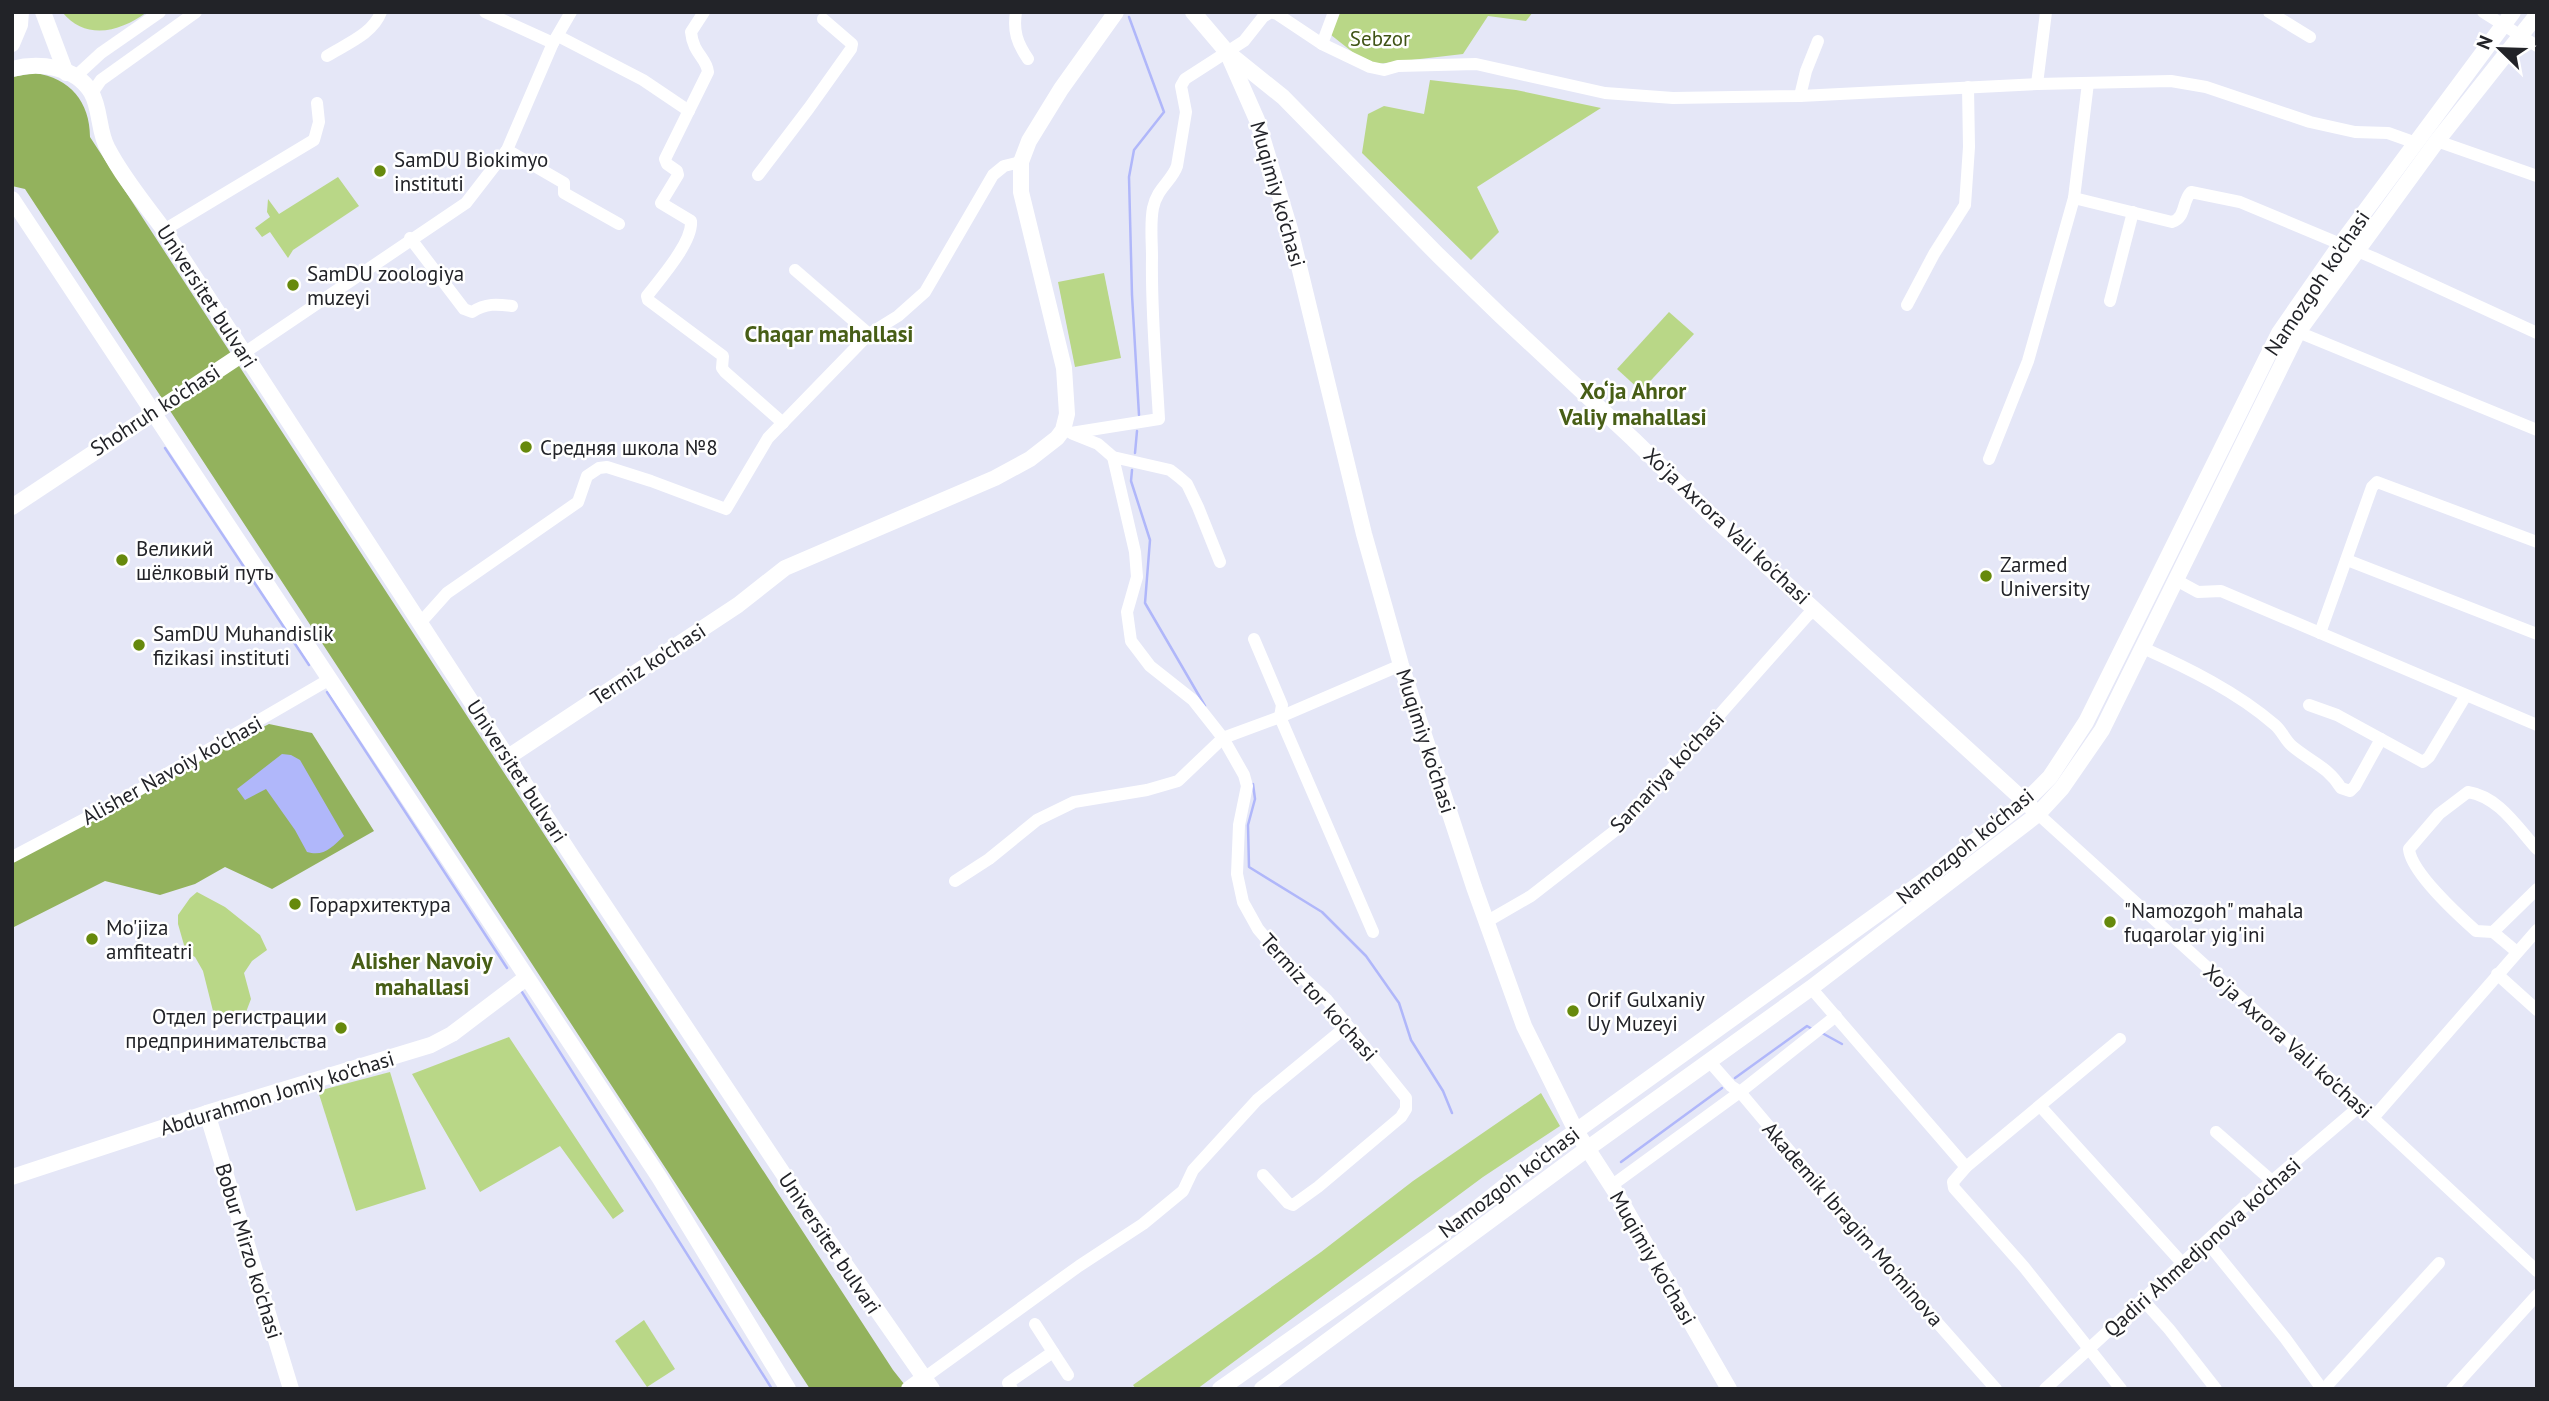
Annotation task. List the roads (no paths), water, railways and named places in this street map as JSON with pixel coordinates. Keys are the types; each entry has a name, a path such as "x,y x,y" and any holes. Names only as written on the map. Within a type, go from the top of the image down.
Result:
{"main road":[{"path":"12,44 20,25 20,12"},
{"path":"43,12 70,75"},
{"path":"1067,431 1064,368 1021,192 1021,162 1041,121 1116,12"},
{"name":"Xo'ja Axrora Vali ko'chasi","path":"1193,12 1227,52 1283,97 1501,316 1712,516 2038,814"},
{"name":"Namozgoh ko'chasi","path":"1262,1389 1587,1149 1811,988 2038,814 2062,788 2102,730 2298,332 2437,141 2537,15"},
{"name":"Namozgoh ko'chasi","path":"1220,1389 1476,1209 1576,1131 1881,913 2025,802 2050,776 2086,722 2279,333 2340,245 2508,19"},
{"name":"Muqimiy ko'chasi","path":"1227,52 1257,120 1290,229 1364,534 1401,665 1486,922 1524,1026 1576,1131 1729,1389"},
{"path":"12,69 40,65 70,75 92,93"},
{"name":"Universitet bulvari","path":"92,93 107,149 164,230 808,1211 928,1384"},
{"path":"12,199 659,1177 788,1389"},
{"name":"Shohruh ko'chasi","path":"12,507 244,353"},
{"name":"Termiz ko'chasi","path":"508,757 738,604 785,568 995,478 1041,452 1067,431"},
{"name":"Abdurahmon Jomiy ko'chasi","path":"12,1177 207,1113 431,1045 452,1034 526,978"},
{"name":"Bobur Mirzo ko'chasi","path":"207,1113 291,1389"},
{"path":"1384,1273 1396,1292"},
{"path":"909,1389 928,1384"}],"street":[{"path":"70,75 159,12"},
{"path":"92,93 101,80 196,12"},
{"path":"327,56 369,30 377,22 381,12"},
{"path":"485,12 556,39 643,80 690,111"},
{"name":"Shohruh ko'chasi","path":"244,353 466,203 506,150 571,12"},
{"path":"704,12 691,32 696,53 706,63 708,72 665,159 667,164 677,171 677,175 661,203 691,221 692,225 686,242 647,296 648,300 723,356 722,368 725,372 783,423"},
{"path":"1016,12 1014,30 1028,59"},
{"path":"1067,431 1159,419 1152,280 1153,208 1165,181 1175,172 1177,166 1186,112 1181,86 1185,79 1244,41 1263,17 1271,12 1322,44 1370,67 1384,70 1410,66 1476,64 1605,93 1673,98 1800,96 2038,84 2171,81 2206,87 2310,122 2355,132 2388,133 2416,143"},
{"path":"1322,44 1334,12"},
{"path":"2038,84 2046,12"},
{"path":"2269,12 2310,37"},
{"path":"2483,12 2508,19 2522,36 2537,46"},
{"path":"758,175 851,49 852,44 821,14"},
{"path":"1800,96 1818,41"},
{"path":"1989,459 2028,361 2074,198 2088,83"},
{"path":"1907,305 1934,254 1965,205 1969,147 1968,87"},
{"path":"164,230 314,140 319,122 317,103"},
{"path":"2437,141 2537,176"},
{"path":"506,150 564,183 564,193 619,224"},
{"path":"421,622 447,593 578,502 587,476 599,468 607,467 628,473 726,509 768,438 869,334 898,316 925,292 993,175 1004,166 1021,162"},
{"path":"2074,198 2172,222 2182,215 2191,192 2240,202 2357,251 2537,333"},
{"path":"2110,301 2133,212"},
{"path":"411,239 464,309 472,312 492,303 512,306"},
{"path":"795,270 869,334"},
{"path":"2298,332 2537,430"},
{"path":"1067,431 1098,444 1113,457 1170,470 1187,484 1220,562"},
{"name":"Termiz tor ko'chasi","path":"1113,457 1135,552 1137,577 1127,612 1131,641 1150,666 1186,692 1223,738 1244,775 1247,786 1239,825 1237,874 1243,902 1258,929 1279,954 1327,1000 1406,1098 1406,1109 1372,1142 1293,1205 1288,1203 1263,1175"},
{"path":"2320,633 2372,486 2377,482 2537,542"},
{"path":"2347,560 2537,634"},
{"path":"2176,580 2198,592 2221,591 2465,697 2537,725"},
{"name":"Samariya ko'chasi","path":"1486,922 1531,896 1621,826 1816,609"},
{"path":"1254,639 1282,705 1280,717 1373,932"},
{"path":"2143,648 2187,668 2260,713 2278,727 2289,744 2330,772 2341,788 2350,791 2355,786 2381,739"},
{"path":"955,881 989,859 1037,820 1064,806 1147,790 1178,781 1223,738 1280,717 1401,665"},
{"name":"Alisher Navoiy ko'chasi","path":"12,857 130,795 330,679"},
{"path":"2309,705 2337,715 2423,762 2429,757 2465,697"},
{"path":"2517,952 2493,932 2476,931 2460,917 2420,872 2409,856 2409,849 2439,814 2468,792 2481,794 2501,808 2537,849"},
{"name":"Xo'ja Axrora Vali ko'chasi","path":"2038,814 2360,1106 2537,1271"},
{"path":"2493,932 2537,888"},
{"path":"2360,1106 2373,1118 2537,930"},
{"path":"2497,974 2537,1010"},
{"path":"1811,988 1832,1021 1966,1167"},
{"path":"1611,1186 1733,1086 1812,1038 1832,1021"},
{"path":"928,1384 1183,1191 1193,1170 1205,1154 1257,1100 1347,1026"},
{"path":"2120,1039 1966,1167 1953,1182 1954,1188 2024,1267 2121,1389"},
{"name":"Akademik Ibragim Mo'minova","path":"1709,1061 1996,1389"},
{"path":"2040,1106 2183,1264"},
{"name":"Qadiri Ahmedjonova ko'chasi","path":"2045,1389 2272,1181 2360,1106"},
{"path":"2216,1132 2272,1181"},
{"path":"2207,1242 2323,1389 2439,1263"},
{"path":"2452,1389 2537,1295"},
{"path":"2143,1300 2216,1389"},
{"path":"1035,1324 1068,1375"},
{"path":"1012,1389 1008,1383 1054,1352"}],"water":[{"path":"282,754 300,760 344,836 323,852 307,852 266,789 245,800 237,789"}],"waterway":[{"path":"1129,17 1164,112 1134,150 1129,177 1139,415"},
{"path":"1135,453 1137,431"},
{"path":"165,448 309,665"},
{"path":"1132,470 1131,481 1150,540 1145,603 1205,706"},
{"path":"327,692 507,968"},
{"path":"1253,784 1255,799 1248,825 1249,867 1322,912 1366,956 1399,1003 1411,1040 1443,1091 1452,1113"},
{"path":"522,992 772,1389"},
{"path":"1735,1078 1807,1026 1812,1029"},
{"path":"1822,1033 1842,1044"},
{"path":"1621,1162 1722,1088"}],"place":[{"name":"SamDU Biokimyo instituti","path":"380,171"},
{"name":"SamDU zoologiya muzeyi","path":"293,285"},
{"name":"Средняя школа №8","path":"526,447"},
{"name":"Великий шёлковый путь","path":"122,560"},
{"name":"Zarmed University","path":"1986,576"},
{"name":"SamDU Muhandislik fizikasi instituti","path":"139,645"},
{"name":"Горархитектура","path":"295,904"},
{"name":"\"Namozgoh\" mahala fuqarolar yig'ini","path":"2110,922"},
{"name":"Mo'jiza amfiteatri","path":"92,939"},
{"name":"Orif Gulxaniy Uy Muzeyi","path":"1573,1011"},
{"name":"Отдел регистрации предпринимательства","path":"341,1028"}],"district":[{"name":"Chaqar mahallasi","path":"829,333"},
{"name":"Xo‘ja Ahror Valiy mahallasi","path":"1633,403"},
{"name":"Alisher Navoiy mahallasi","path":"422,973"}],"park label":[{"name":"Sebzor","path":"1380,38"}]}
